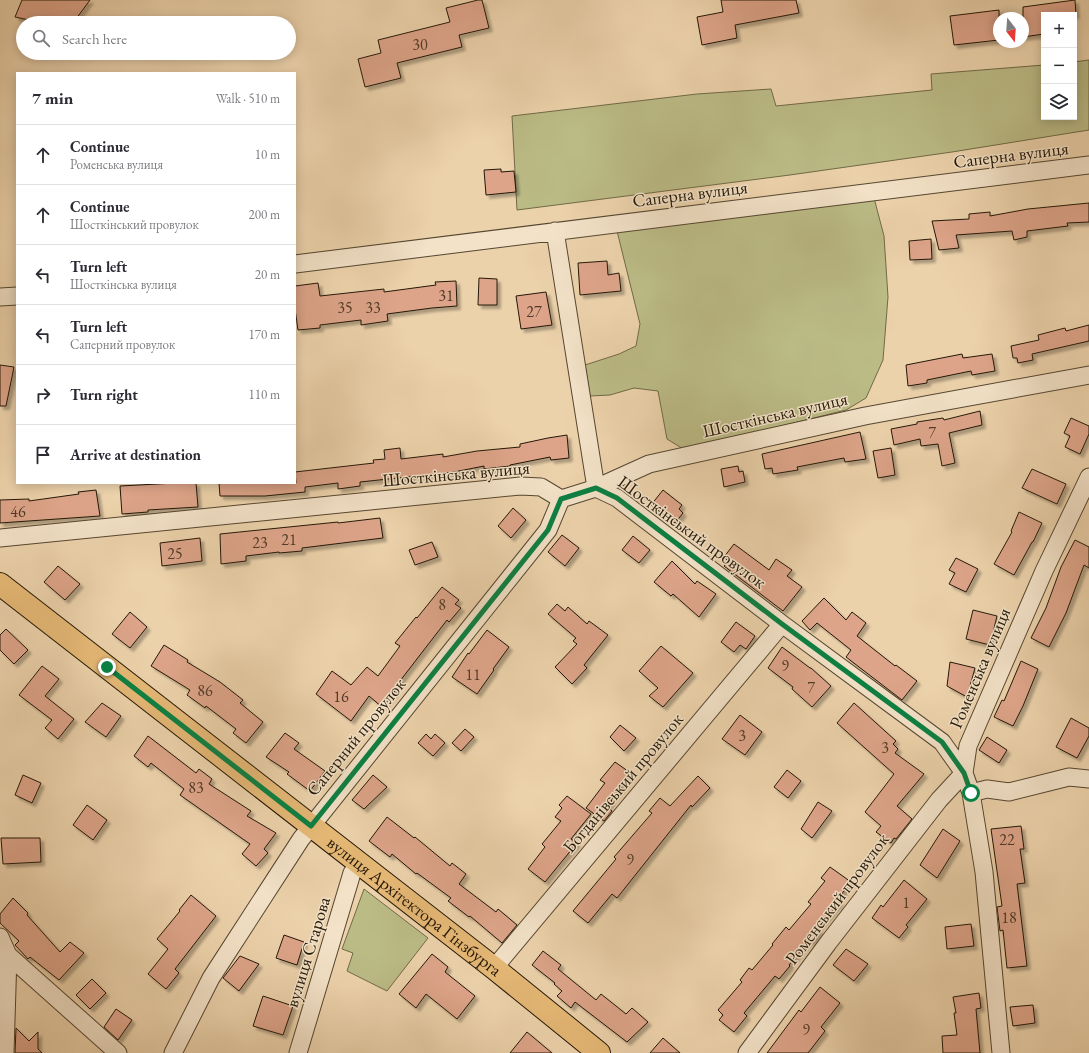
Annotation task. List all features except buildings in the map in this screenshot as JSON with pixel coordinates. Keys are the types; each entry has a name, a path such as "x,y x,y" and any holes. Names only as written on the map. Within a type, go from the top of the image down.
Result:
{"main road":[{"name":"вулиця Архітектора Гінзбурга","path":"0,584 494,968 599,1053"}],"street":[{"name":"Саперна вулиця","path":"296,264 1089,165"},
{"name":"Шосткінський провулок","path":"555,231 596,488 617,498 782,624 942,742 964,773"},
{"path":"0,297 16,296"},
{"name":"Шосткінська вулиця","path":"0,538 520,486 541,487 561,499 596,488 649,464 865,416 1089,375"},
{"name":"Роменська вулиця","path":"1001,1053 984,872 971,793 964,773 968,746 1044,571 1089,477"},
{"name":"Саперний провулок","path":"173,1053 211,978 301,839 548,530 561,499"},
{"name":"Богданівський провулок","path":"494,968 782,624"},
{"name":"Роменський провулок","path":"747,1053 832,937 939,800 964,773"},
{"path":"971,793 987,789 1009,792 1069,777 1089,779"},
{"name":"вулиця Старова","path":"298,1053 352,873 359,864"},
{"path":"0,937 8,955 118,1053"},
{"path":"5,1053 8,955"}],"green space":[{"path":"1089,60 1089,130 952,152 790,175 517,210 512,116 697,94 771,89 776,106 932,90 931,74 1041,65 1041,120 1077,120 1077,62"},
{"path":"874,198 884,236 888,297 883,360 866,398 846,410 685,450 667,439 658,391 634,388 610,395 590,396 585,365 619,354 636,346 640,324 617,231"},
{"path":"364,889 428,938 387,991 347,971 353,953 342,949"}],"route":[{"path":"107,667 311,826 548,530 561,499 596,488 617,498 782,624 942,742 964,773 971,793"}]}
